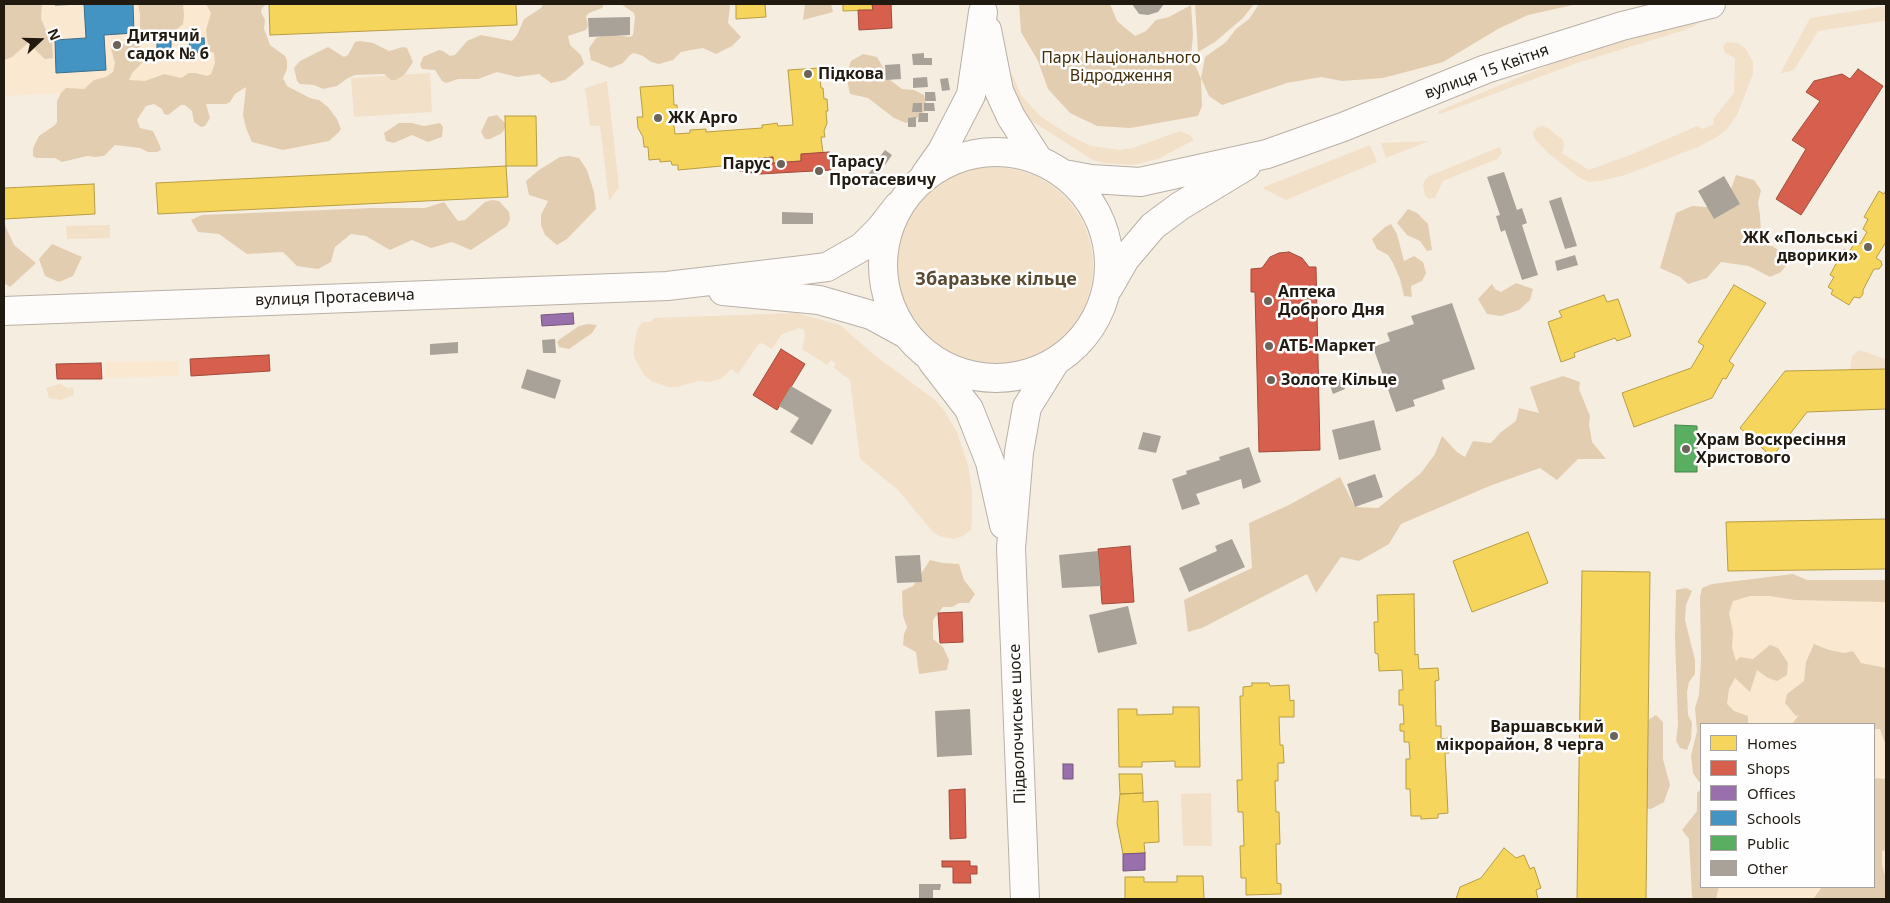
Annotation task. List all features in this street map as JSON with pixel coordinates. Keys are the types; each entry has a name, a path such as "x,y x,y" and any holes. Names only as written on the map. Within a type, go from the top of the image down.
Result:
{"main road":[{"name":"вулиця 15 Квітня","path":"1064,174 1091,179 1140,182 1267,154 1343,127 1486,69 1622,26 1711,4"},
{"path":"983,8 1000,91 1011,117 1038,159"},
{"path":"925,175 942,151 971,95 983,8"},
{"path":"898,206 885,237 882,270 888,303 904,333 928,357 958,372 990,379 1024,375 1055,362 1073,349 1088,332 1099,312 1106,291 1109,265 1106,239 1100,222 1083,192 1064,174 1038,159 999,151 960,156 925,175"},
{"name":"вулиця 15 Квітня","path":"1106,291 1124,260 1153,226 1180,206 1267,154"},
{"name":"вулиця Протасевича","path":"4,311 667,286 827,267 862,247 880,229 925,175"},
{"name":"вулиця Протасевича","path":"667,286 819,300 870,315 904,333"},
{"name":"Підволочиське шосе","path":"928,357 969,408 990,462 1011,548"},
{"name":"Підволочиське шосе","path":"1025,899 1011,548 1019,452 1027,407 1055,362"}],"shaded area":[{"name":"Дитячий садок № 6","path":"4,4 228,4 232,85 4,96"},
{"path":"1886,6 1886,23 1884,21 1818,31 1794,70 1780,74 1810,18"},
{"path":"1700,23 1685,30 1577,63 1438,114 1439,111 1559,61 1674,26"},
{"path":"1727,42 1738,43 1746,49 1753,62 1753,74 1737,115 1727,129 1717,137 1698,147 1625,175 1589,182 1580,178 1548,153 1534,138 1533,132 1538,127 1543,126 1549,129 1563,140 1564,147 1562,153 1589,170 1635,153 1697,126 1703,129 1714,124 1713,119 1734,93 1735,58 1725,53 1723,46"},
{"path":"1007,70 1013,76 1021,95 1040,116 1069,135 1091,146 1120,150 1133,148 1180,131 1190,135 1194,140 1158,159 1133,165 1104,163 1093,160 1030,120 1012,99"},
{"path":"430,73 432,112 354,117 351,78"},
{"path":"607,81 619,187 609,201 600,126 590,126 585,88"},
{"path":"1429,141 1386,158 1381,143"},
{"path":"1370,145 1377,162 1286,200 1264,189 1264,187"},
{"path":"1500,147 1502,153 1497,159 1443,181 1435,198 1429,199 1425,196 1423,185 1429,176"},
{"name":"Збаразьке кільце","path":"984,167 1004,167 1032,174 1057,189 1071,203 1086,228 1093,256 1093,276 1086,304 1071,329 1057,343 1032,358 1023,361 1004,365 984,365 956,358 931,343 917,329 902,304 899,295 895,276 895,256 902,228 917,203 931,189 956,174 965,171"},
{"path":"110,225 110,238 67,239 66,226"},
{"path":"796,313 840,325 877,357 934,399 944,410 957,432 968,465 972,492 971,530 961,537 954,539 939,536 932,531 897,489 860,459 850,380 833,367 836,364 831,360 827,365 802,349 805,336 804,330 799,328 781,335 772,349 762,343 758,345 738,374 731,369 721,379 708,382 698,381 677,387 668,387 651,381 644,375 634,357 637,330 642,322 651,322 654,318"},
{"path":"1859,350 1886,359 1886,398 1876,403 1848,384 1852,356"},
{"path":"179,361 179,376 105,378 105,362"},
{"path":"60,384 68,388 73,387 74,395 61,400 49,398 46,388"},
{"path":"1886,589 1886,899 1705,899 1705,888 1875,888 1875,723 1711,723 1715,590"},
{"path":"1211,793 1212,846 1183,846 1181,794"}],"green space":[{"path":"4,4 42,4 41,19 52,43 53,58 45,59 28,43 12,57 4,60"},
{"path":"138,4 183,4 183,24 173,33 151,41 143,41 140,33"},
{"path":"206,4 267,4 262,8 261,12 265,20 264,29 270,45 285,56 287,60 287,69 283,78 287,86 310,98 319,100 328,107 337,119 341,129 338,133 329,141 283,150 252,142 243,115 246,87 235,94 230,102 226,104 206,104 210,118 205,126 201,127 194,122 192,111 185,105 181,105 168,115 164,114 162,109 154,104 146,106 137,120 140,128 153,131 161,150 157,152 115,145 104,156 87,156 62,162 55,158 36,158 33,156 33,148 39,136 57,122 57,101 61,93 66,88 84,89 94,80 106,77 113,72 115,63 111,49 129,42 133,42 141,47 145,60 132,73 129,80 145,81 164,74 181,78 189,73 207,76 211,74 215,63 214,53 209,51 206,30 211,13"},
{"path":"543,4 604,4 602,8 586,16 588,26 586,30 568,36 570,45 581,55 584,64 565,80 551,83 539,74 517,77 497,72 478,79 458,79 446,83 442,81 435,70 422,69 420,65 423,57 439,50 450,56 455,55 467,41 481,35 512,41 517,35 524,19 541,8"},
{"path":"621,4 727,4 730,6 728,23 741,37 732,46 716,54 703,48 691,50 681,52 673,60 659,64 634,53 623,63 611,68 591,60 589,48 596,38 608,34 630,37 633,35 634,13"},
{"path":"805,4 831,4 833,12 803,20"},
{"name":"Парк Національного Відродження","path":"1019,4 1110,4 1117,21 1135,36 1146,31 1156,20 1169,17 1191,5 1193,35 1191,55 1201,79 1202,106 1198,116 1130,128 1097,126 1070,113 1048,89 1038,61 1021,32"},
{"path":"1195,4 1254,4 1243,18 1215,42 1198,52"},
{"path":"1259,4 1577,4 1528,15 1498,29 1443,62 1383,78 1342,81 1321,77 1287,83 1222,105 1209,96 1201,78 1205,57 1226,42 1236,29 1249,19"},
{"path":"355,42 373,43 389,51 403,47 407,48 413,62 405,74 396,80 391,80 384,74 355,75 337,86 323,89 314,85 300,84 297,81 294,68 300,61 328,47 344,57 348,55"},
{"path":"863,54 877,57 890,80 902,89 914,90 924,95 927,109 917,118 906,123 894,118 868,98 850,94 846,75 851,61"},
{"path":"497,115 507,125 502,133 490,139 485,139 481,132 488,117"},
{"path":"399,123 412,123 424,126 440,123 443,127 442,137 428,142 412,135 394,143 386,141 384,133"},
{"path":"560,157 579,158 587,170 594,192 596,209 567,239 557,245 545,235 541,225 541,215 548,201 529,195 526,181"},
{"path":"1736,175 1754,180 1761,190 1758,203 1761,232 1770,245 1790,257 1781,272 1770,277 1749,266 1721,262 1707,278 1688,284 1680,277 1660,268 1676,213 1692,206 1708,207 1731,189"},
{"path":"499,201 509,212 510,219 507,226 471,250 452,242 431,248 412,240 390,250 366,236 351,234 335,247 331,262 318,269 297,266 283,252 247,254 219,234 198,232 191,220 202,215 373,208 425,208 444,202 458,221 465,220 485,202"},
{"path":"1408,209 1417,213 1428,224 1432,250 1427,251 1420,241 1407,235 1397,223"},
{"path":"4,223 14,245 36,263 10,287 4,283"},
{"path":"1391,224 1397,234 1404,261 1414,256 1423,262 1426,273 1422,281 1411,286 1412,297 1404,296 1400,279 1393,263 1388,255 1377,249 1372,239"},
{"path":"52,244 82,257 73,276 59,282 45,276 39,259"},
{"path":"1516,283 1533,289 1530,300 1519,310 1501,316 1487,314 1478,299 1492,284 1495,289 1501,292"},
{"path":"597,325 592,333 569,349 559,347 557,342 560,339 579,326"},
{"path":"1563,376 1580,382 1579,389 1590,416 1589,424 1592,442 1606,459 1578,459 1557,480 1540,468 1492,485 1401,524 1389,544 1359,561 1341,557 1316,593 1307,574 1202,628 1188,632 1184,600 1252,568 1249,523 1289,505 1340,477 1355,507 1378,508 1421,473 1435,454 1442,436 1457,452 1465,457 1473,441 1491,443 1501,432 1516,421 1519,408 1539,413 1530,387"},
{"path":"930,560 959,564 964,580 975,594 969,603 959,603 952,607 943,607 933,620 933,639 943,647 949,660 947,670 919,674 916,652 903,645 907,627 903,616 902,591 913,586"},
{"path":"1793,574 1807,580 1886,580 1886,602 1795,600 1769,596 1750,596 1733,601 1729,613 1733,632 1732,648 1736,661 1740,657 1753,659 1770,645 1778,648 1788,663 1787,675 1777,681 1768,678 1757,670 1750,692 1735,678 1729,689 1727,704 1734,711 1748,716 1748,723 1700,723 1699,782 1693,773 1691,756 1697,731 1695,708 1699,695 1701,658 1700,597 1702,588 1712,584"},
{"path":"1686,588 1692,591 1686,605 1685,620 1695,660 1695,674 1689,682 1687,692 1688,715 1692,723 1691,739 1687,750 1680,748 1676,741 1678,724 1675,637 1676,590"},
{"path":"1814,644 1844,653 1853,651 1861,663 1886,668 1886,746 1880,729 1875,729 1875,723 1793,723 1799,715 1796,716 1785,703 1787,694 1804,681 1806,662"},
{"path":"1656,715 1663,722 1663,759 1670,785 1664,802 1651,809 1640,808 1648,720"},
{"path":"1875,778 1886,779 1886,850 1882,851 1882,864 1886,880 1886,899 1813,899 1821,888 1875,888"},
{"path":"1700,790 1700,888 1719,888 1716,899 1695,899 1692,897 1689,839 1682,830 1697,811 1697,793"}],"building: Homes":[{"path":"269,4 516,4 517,25 270,35"},
{"path":"736,4 765,4 766,17 736,19"},
{"path":"843,4 872,4 873,10 843,11"},
{"name":"ЖК Арго","path":"819,68 821,88 823,88 824,99 827,99 828,111 826,111 825,137 821,137 823,153 801,154 801,161 773,163 773,157 732,161 733,165 678,170 678,165 672,165 671,161 649,160 648,147 644,147 643,137 638,128 637,117 643,117 640,87 673,85 674,105 677,105 678,119 673,119 675,134 690,133 690,130 706,129 706,132 762,128 762,125 777,123 778,126 793,125 788,70"},
{"path":"505,116 536,116 537,166 506,166"},
{"path":"506,166 508,197 158,214 156,183"},
{"path":"94,184 95,214 4,219 4,188"},
{"name":"ЖК «Польські дворики»","path":"1886,190 1886,242 1876,258 1881,261 1882,265 1879,269 1874,269 1860,298 1854,297 1849,305 1831,294 1833,290 1828,287 1834,277 1830,275 1844,249 1849,252 1856,241 1860,244 1867,232 1863,229 1868,219 1864,217 1879,191 1884,194"},
{"path":"1734,285 1766,303 1729,361 1734,365 1726,379 1723,378 1712,398 1634,427 1622,393 1691,368 1704,346 1698,342"},
{"path":"1604,295 1607,302 1618,299 1631,336 1617,341 1615,338 1574,353 1575,357 1561,362 1548,322 1562,317 1559,311"},
{"path":"1886,369 1886,409 1807,412 1772,457 1740,428 1785,371"},
{"path":"1886,519 1886,569 1728,571 1726,522"},
{"path":"1528,532 1548,583 1472,612 1453,561"},
{"name":"Варшавський мікрорайон, 8 черга","path":"1582,571 1650,572 1646,899 1577,899"},
{"path":"1414,594 1415,655 1418,654 1419,669 1438,668 1439,680 1435,681 1436,726 1441,726 1441,739 1449,738 1449,753 1445,753 1448,813 1438,814 1438,818 1421,819 1421,816 1411,816 1410,789 1406,789 1406,759 1410,759 1409,742 1404,742 1404,731 1400,731 1400,724 1404,724 1403,705 1399,705 1399,690 1403,690 1402,670 1379,671 1378,654 1375,653 1374,622 1378,622 1377,595"},
{"path":"1252,683 1269,683 1270,686 1289,685 1290,701 1294,700 1294,717 1279,717 1280,745 1283,745 1284,763 1278,763 1278,781 1275,781 1276,812 1279,812 1280,844 1276,844 1277,883 1281,884 1281,894 1246,895 1246,878 1241,878 1240,846 1244,846 1243,812 1238,812 1237,780 1242,780 1240,696 1243,696 1243,687 1252,686"},
{"path":"1173,707 1199,707 1200,767 1175,767 1175,761 1142,762 1142,767 1119,767 1118,709 1137,709 1137,715 1173,714"},
{"path":"1119,774 1142,774 1143,793 1120,794"},
{"path":"1143,793 1143,802 1158,801 1159,842 1144,843 1145,853 1123,854 1117,823 1120,794"},
{"path":"1504,848 1516,858 1524,855 1530,869 1534,867 1541,888 1536,890 1538,899 1456,899 1460,887 1481,878"},
{"path":"1177,876 1203,876 1204,899 1125,899 1125,877 1144,877 1144,882 1177,882"}],"building: Shops":[{"path":"872,4 891,4 892,28 859,30 858,10 873,10"},
{"path":"1858,69 1883,86 1801,215 1776,199 1806,149 1792,140 1820,101 1806,92 1814,81 1842,74 1850,79"},
{"name":"Парус","path":"829,152 831,170 760,174 739,171 732,161 773,157 773,163 801,161 801,154"},
{"path":"1289,252 1302,258 1309,267 1316,267 1320,450 1259,452 1255,292 1251,292 1251,269 1262,268 1270,257 1279,253"},
{"path":"781,349 805,364 777,410 753,395"},
{"path":"269,355 270,371 191,376 190,359"},
{"path":"101,363 102,379 57,379 56,364"},
{"path":"1130,546 1134,602 1102,604 1098,549"},
{"path":"962,612 963,642 940,643 938,613"},
{"path":"965,789 966,838 950,839 949,790"},
{"path":"942,861 970,861 970,866 977,866 977,874 970,874 971,883 953,883 953,867 942,867"}],"building: Offices":[{"path":"573,313 574,324 542,326 541,315"},
{"path":"1063,764 1073,764 1073,779 1063,779"},
{"path":"1145,853 1145,870 1123,871 1123,854"}],"building: Schools":[{"path":"84,4 133,4 134,33 104,35 106,70 56,73 55,40 86,38"},
{"path":"204,38 205,52 190,53 189,39"},
{"path":"157,39 171,39 171,50 157,50"}],"building: Public":[{"name":"Храм Воскресіння Христового","path":"1675,425 1697,426 1697,472 1675,472"}],"building: Other":[{"path":"1132,4 1164,4 1158,12 1148,15 1139,14"},
{"path":"630,17 630,35 589,37 588,18"},
{"path":"924,53 924,58 932,58 932,65 913,65 912,54"},
{"path":"900,64 901,79 886,80 885,65"},
{"path":"927,77 928,87 913,88 913,78"},
{"path":"948,78 950,90 942,91 940,79"},
{"path":"925,92 935,92 936,101 925,101"},
{"path":"913,103 922,103 922,112 912,112"},
{"path":"924,103 934,103 935,111 924,111"},
{"path":"919,113 928,113 928,122 918,122"},
{"path":"916,117 916,127 908,127 908,118"},
{"path":"885,150 892,155 885,165 878,159"},
{"path":"875,166 880,170 873,179 868,174"},
{"path":"1504,172 1517,210 1522,208 1527,223 1522,225 1538,275 1522,280 1505,230 1501,232 1496,216 1500,215 1487,177"},
{"path":"1724,176 1740,204 1714,219 1698,191"},
{"path":"1561,197 1577,246 1565,249 1549,201"},
{"path":"782,212 813,213 813,224 782,224"},
{"path":"1575,255 1578,265 1557,271 1555,261"},
{"path":"1452,303 1475,369 1442,380 1445,389 1413,400 1415,406 1396,412 1373,347 1390,341 1387,333 1414,324 1411,316"},
{"path":"555,339 556,353 543,353 542,340"},
{"path":"458,342 458,353 430,355 430,344"},
{"path":"527,369 561,380 555,399 521,388"},
{"path":"1341,379 1345,389 1333,394 1329,383"},
{"path":"791,386 832,410 812,445 790,432 799,418 779,406"},
{"path":"1374,420 1381,450 1339,460 1332,430"},
{"path":"1143,432 1161,436 1156,453 1138,449"},
{"path":"1249,447 1261,482 1243,489 1241,479 1196,494 1200,504 1182,510 1172,479 1187,474 1186,471 1220,460 1219,457"},
{"path":"1375,474 1383,497 1355,507 1347,484"},
{"path":"1232,539 1245,567 1189,592 1179,568 1217,551 1215,546"},
{"path":"1098,551 1101,586 1062,588 1059,555"},
{"path":"920,555 922,582 897,583 895,556"},
{"path":"1128,606 1137,644 1098,653 1089,615"},
{"path":"970,709 972,755 937,757 935,711"},
{"path":"919,884 941,884 940,890 933,890 933,899 919,899"}],"place":[{"name":"Дитячий садок № 6","path":"117,45"},
{"name":"Підкова","path":"808,74"},
{"name":"ЖК Арго","path":"658,118"},
{"name":"Парус","path":"781,164"},
{"name":"Тарасу Протасевичу","path":"819,171"},
{"name":"ЖК «Польські дворики»","path":"1868,247"},
{"name":"Аптека Доброго Дня","path":"1268,301"},
{"name":"АТБ-Маркет","path":"1269,346"},
{"name":"Золоте Кільце","path":"1271,380"},
{"name":"Храм Воскресіння Христового","path":"1686,449"},
{"name":"Варшавський мікрорайон, 8 черга","path":"1614,736"}],"district":[{"name":"Збаразьке кільце","path":"996,280"}]}
